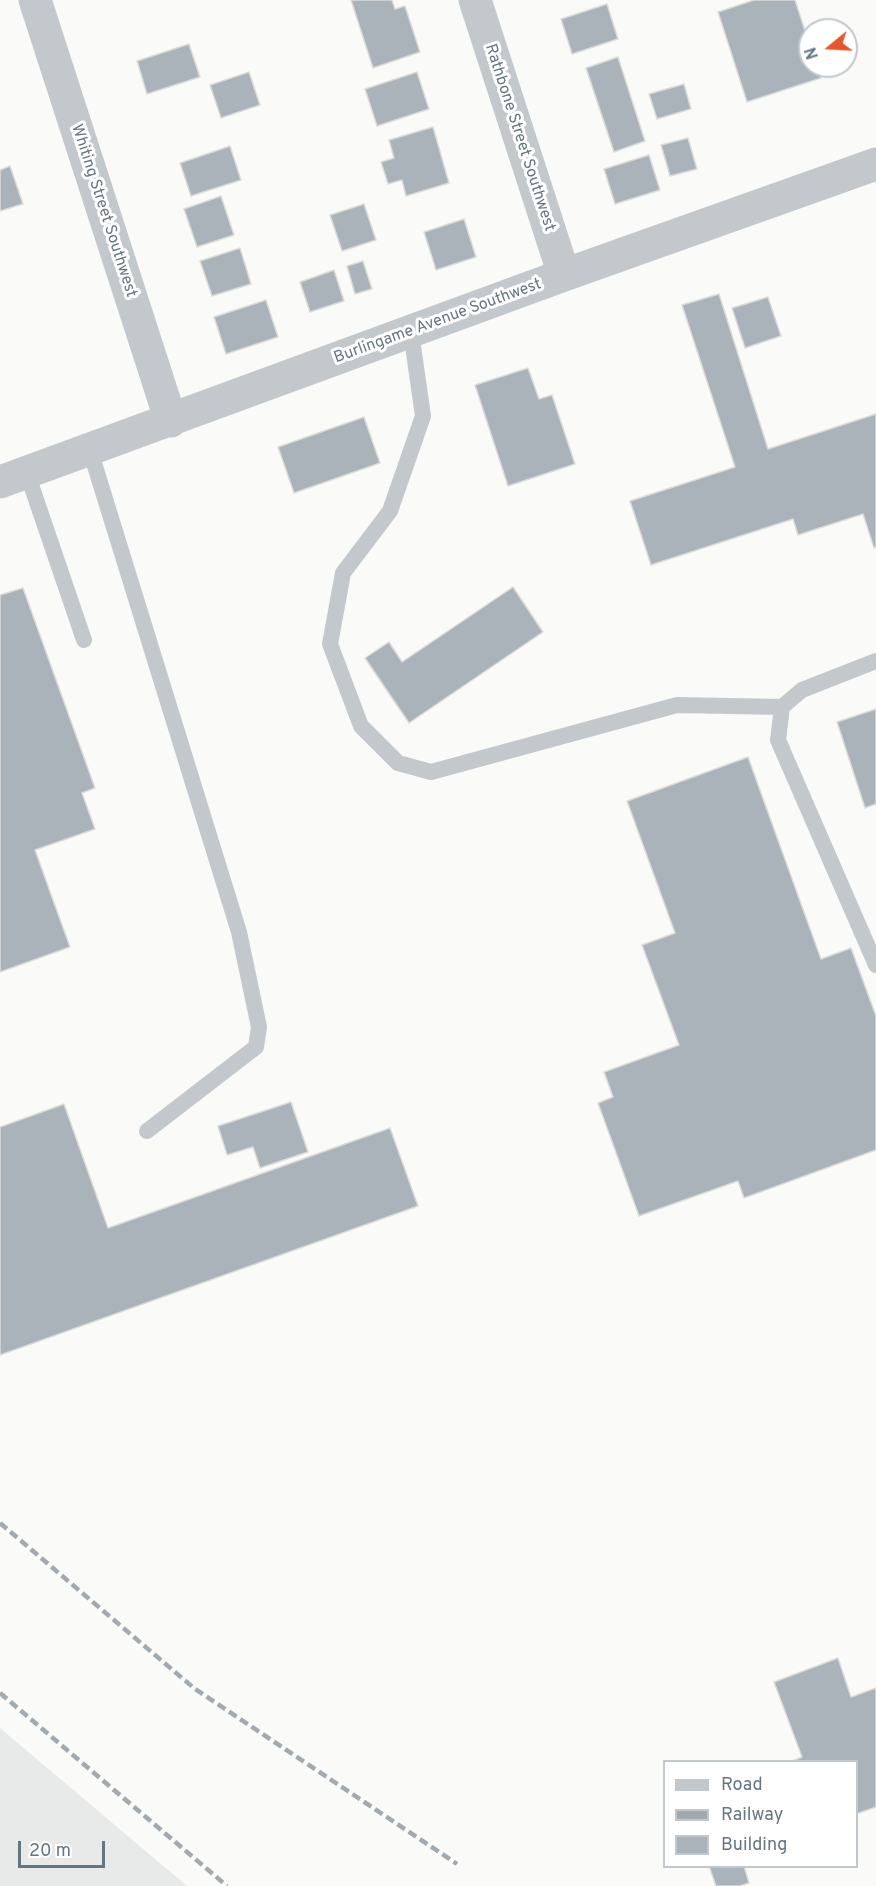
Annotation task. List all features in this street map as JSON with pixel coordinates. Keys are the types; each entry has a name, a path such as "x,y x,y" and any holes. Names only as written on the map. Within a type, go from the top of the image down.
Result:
{"street":[{"name":"Whiting Street Southwest","path":"35,0 171,421"},
{"name":"Rathbone Street Southwest","path":"475,0 564,275"},
{"name":"Burlingame Avenue Southwest","path":"14,478 564,275 876,164"}],"lane":[{"path":"411,332 423,416 390,511 343,573 330,644 361,726 398,763 430,772 677,705 782,707 802,690 876,661"},
{"path":"90,450 239,932 259,1027 256,1047 147,1131"},
{"path":"14,478 84,640"},
{"path":"782,707 778,740 876,965"}],"shaded area":[{"path":"0,1728 187,1886 0,1886"}],"building":[{"path":"351,0 392,0 395,9 405,6 420,52 373,68"},
{"path":"754,0 795,0 801,18 798,18 798,78 821,78 747,102 718,12"},
{"path":"607,4 618,39 572,54 561,19"},
{"path":"189,44 200,77 147,94 137,61"},
{"path":"618,57 645,141 614,152 586,68"},
{"path":"249,72 260,105 221,118 210,85"},
{"path":"417,72 429,109 377,126 365,89"},
{"path":"684,84 691,109 657,119 649,94"},
{"path":"433,127 449,183 406,196 402,180 388,184 381,162 394,158 389,140"},
{"path":"688,138 697,169 670,176 661,145"},
{"path":"230,146 241,180 191,196 180,163"},
{"path":"649,155 660,190 615,204 604,169"},
{"path":"10,166 23,204 0,211 0,170"},
{"path":"221,196 234,235 197,247 184,209"},
{"path":"364,204 376,240 342,251 330,215"},
{"path":"464,219 476,257 436,270 424,232"},
{"path":"240,248 251,284 212,296 200,261"},
{"path":"363,261 372,289 355,294 347,266"},
{"path":"334,270 344,301 310,312 300,282"},
{"path":"719,294 768,449 876,414 876,547 874,548 863,514 798,535 793,519 651,565 630,501 735,467 682,305"},
{"path":"768,297 781,336 745,348 732,308"},
{"path":"266,300 278,337 226,354 214,317"},
{"path":"528,368 539,399 552,395 575,464 508,486 475,385"},
{"path":"364,417 380,463 294,493 278,447"},
{"path":"513,587 543,632 409,723 365,658 389,642 402,662"},
{"path":"23,588 95,788 82,793 95,829 35,850 70,947 0,972 0,595"},
{"path":"876,709 876,804 865,808 837,722"},
{"path":"748,757 821,959 851,948 876,1016 876,1150 744,1198 738,1181 639,1216 598,1103 613,1097 604,1072 679,1045 642,945 675,933 627,801"},
{"path":"291,1102 308,1152 260,1168 253,1147 227,1155 218,1126"},
{"path":"64,1104 108,1228 390,1128 418,1206 0,1355 0,1127"},
{"path":"838,1658 851,1697 876,1688 876,1807 858,1813 858,1760 795,1760 802,1757 774,1682"},
{"path":"710,1868 745,1868 749,1883 740,1886 716,1886"}],"railway":[{"path":"0,1523 195,1689 457,1864"},
{"path":"0,1693 227,1886"}]}
